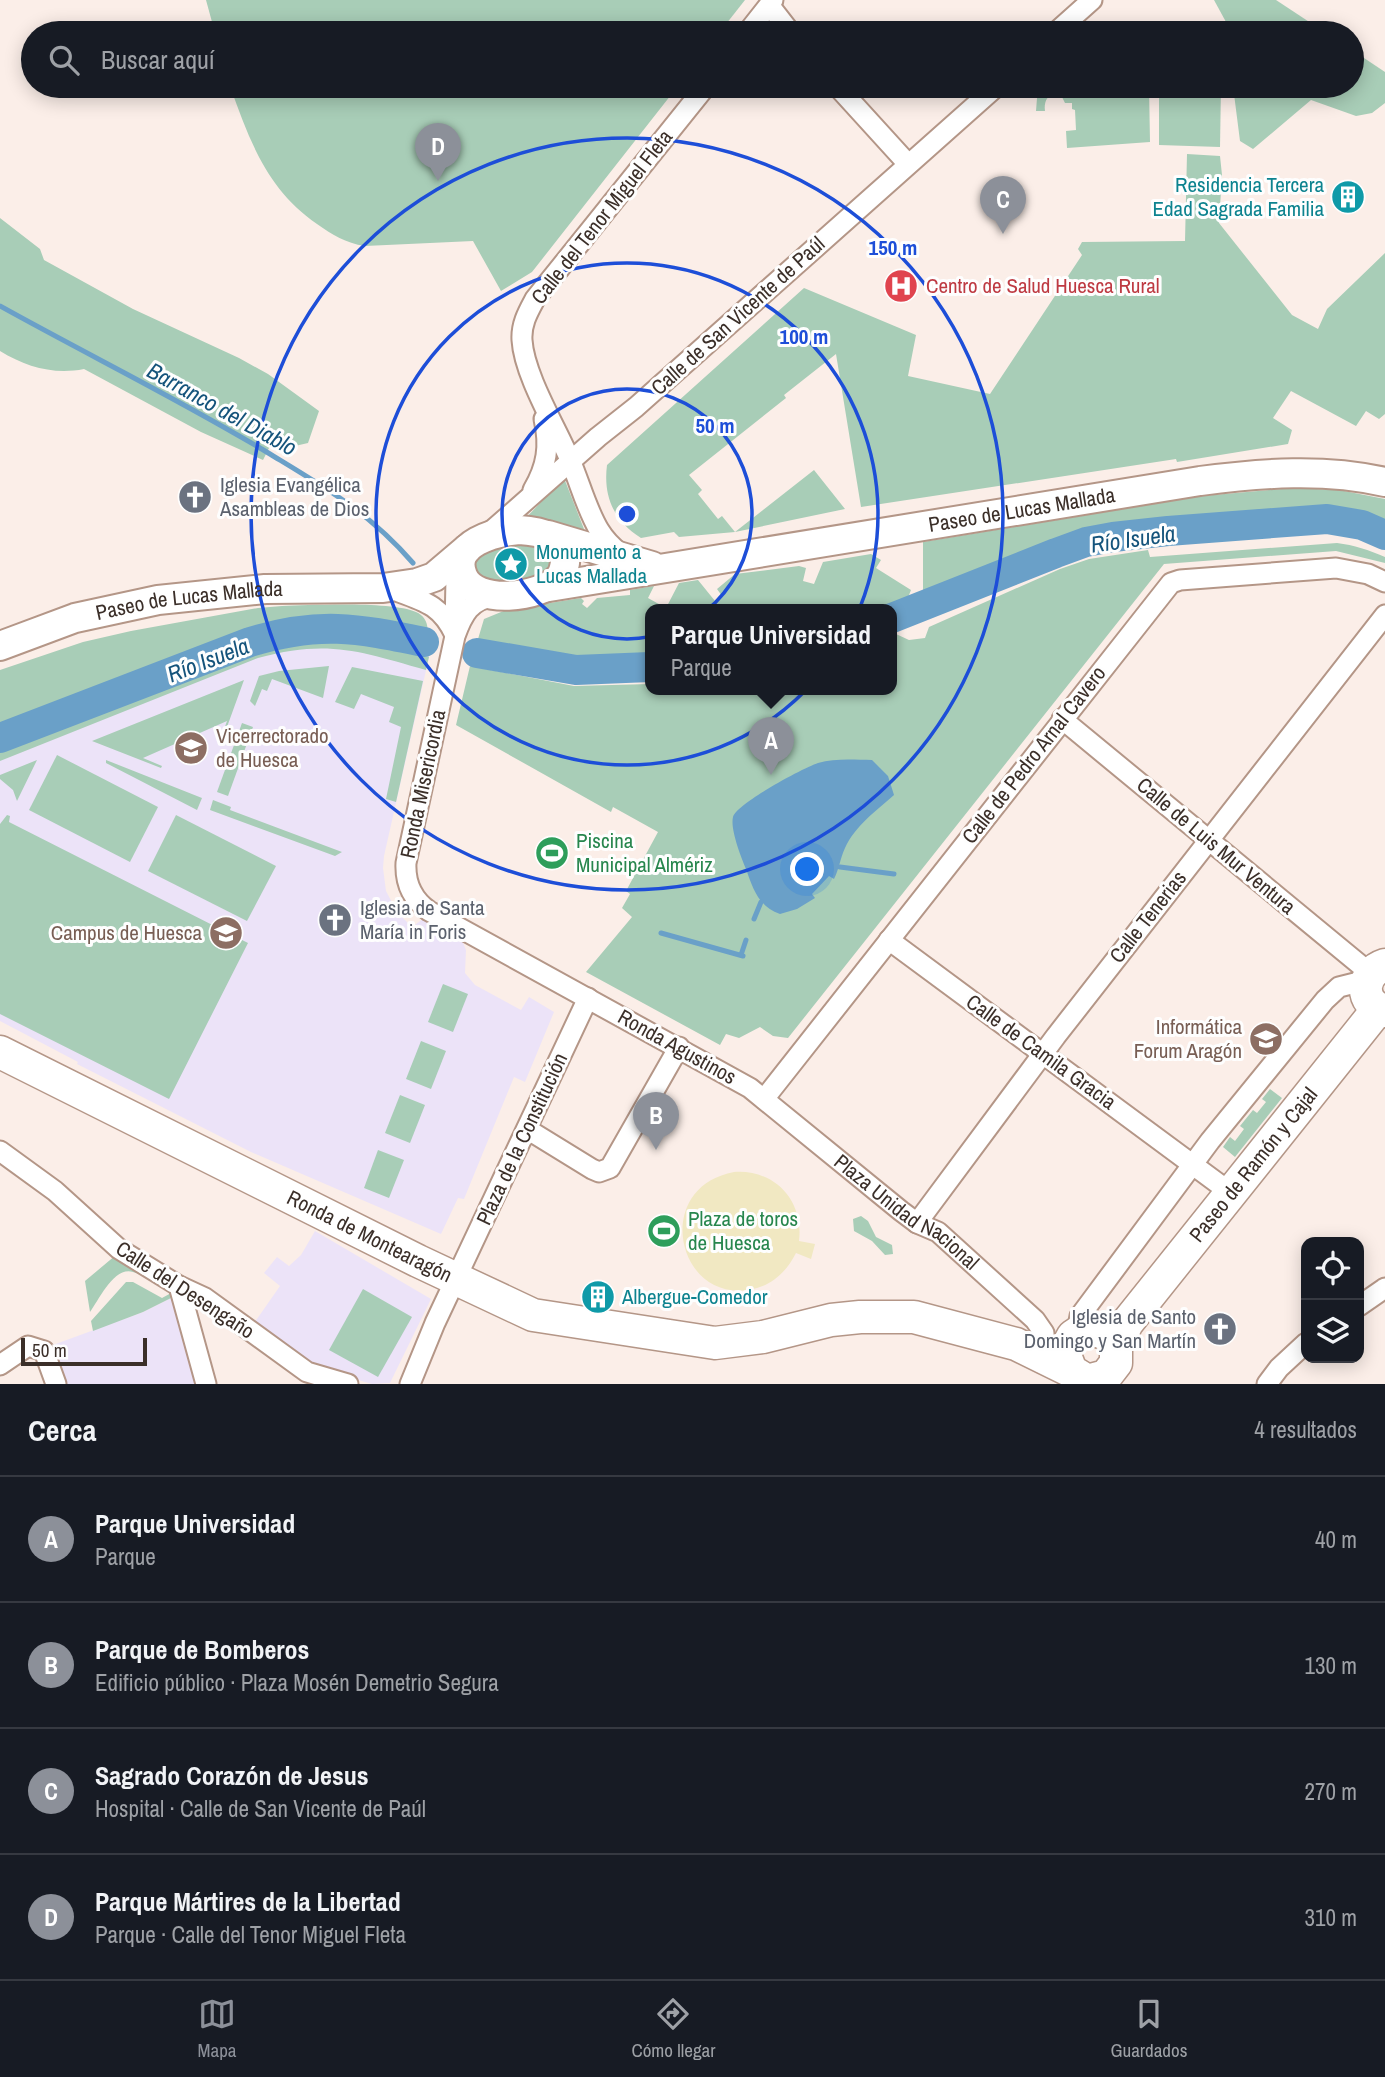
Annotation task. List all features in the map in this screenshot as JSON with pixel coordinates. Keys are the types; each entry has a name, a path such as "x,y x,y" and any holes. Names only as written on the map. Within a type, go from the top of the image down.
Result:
{"main road":[{"name":"Paseo de Lucas Mallada","path":"551,583 645,564 1247,475 1340,474 1385,482"},
{"path":"519,530 548,535 563,548 566,558 564,568 551,583 525,594 493,595 470,587 463,579 460,568 470,548 500,532 519,530"},
{"name":"Paseo de Lucas Mallada","path":"548,535 645,564"},
{"name":"Paseo de Lucas Mallada","path":"391,590 435,577 470,548"},
{"name":"Paseo de Lucas Mallada","path":"0,646 75,618 159,600 265,589 391,590 493,595"},
{"path":"1378,966 1366,994 1368,1000 1382,1010"},
{"name":"Paseo de Ramón y Cajal","path":"1090,1335 1231,1193 1382,1010"},
{"name":"Ronda de Montearagón","path":"0,1052 456,1280 533,1315 715,1343 763,1338 831,1320 894,1316 924,1318"},
{"path":"924,1318 1090,1335 1117,1355 1112,1370 1083,1379 1016,1344 924,1318"},
{"path":"1083,1379 1065,1355 1090,1335"}],"street":[{"path":"1069,21 1093,0"},
{"path":"757,21 771,3 783,21"},
{"name":"Calle del Tenor Miguel Fleta","path":"517,510 543,472 547,458 547,431 540,397 522,340 524,319 534,299 696,98"},
{"path":"848,98 908,164"},
{"name":"Calle de San Vicente de Paúl","path":"470,548 636,407 983,98"},
{"name":"Calle del Tenor Miguel Fleta","path":"540,397 571,461 600,533 609,544 645,564"},
{"name":"Calle de San Vicente de Paúl","path":"585,546 589,524 583,481 592,456 636,407"},
{"path":"551,583 576,561 585,546"},
{"name":"Ronda Misericordia","path":"455,636 457,568 470,548"},
{"name":"Calle de Pedro Arnal Cavero","path":"764,1099 1167,587 1175,581 1336,568 1385,582"},
{"path":"391,590 436,608 447,620 455,636"},
{"name":"Ronda Misericordia","path":"493,595 478,600 469,607 455,636 406,863 409,887 415,898 429,911 588,998"},
{"name":"Calle Tenerias","path":"916,1223 1043,1053 1385,615"},
{"name":"Calle de Luis Mur Ventura","path":"1062,719 1209,841 1378,966"},
{"name":"Calle de Camila Gracia","path":"889,940 1194,1163 1231,1193"},
{"path":"1090,1335 1080,1316 1194,1163 1331,993 1378,966"},
{"name":"Ronda Agustinos","path":"588,998 679,1047 764,1099"},
{"name":"Plaza de la Constitución","path":"410,1384 588,998"},
{"path":"527,1129 598,1172 610,1168 679,1047"},
{"name":"Plaza Unidad Nacional","path":"764,1099 916,1223 938,1232 1035,1320 1090,1335"},
{"name":"Calle del Desengaño","path":"0,1151 55,1191 119,1249 179,1286 205,1298 303,1378 348,1384"},
{"path":"179,1286 206,1384"},
{"path":"1364,1303 1385,1288"},
{"path":"0,1365 28,1346 44,1351 56,1384"},
{"path":"1267,1384 1279,1368 1301,1348"}],"shaded area":[{"name":"Campus de Huesca","path":"305,638 363,640 429,657 384,856 386,891 397,912 412,927 424,918 461,938 466,950 465,973 475,985 521,1010 529,997 554,1012 525,1082 514,1077 464,1199 458,1198 441,1234 251,1152 77,1064 78,1062 0,1021 0,748 250,652"},
{"path":"315,1231 431,1299 390,1383 372,1384 302,1364 252,1326 280,1286 264,1273 277,1257 289,1266 301,1255"},
{"path":"177,1295 202,1384 67,1384 53,1345 143,1312"}],"green space":[{"path":"206,0 745,0 728,21 212,21"},
{"path":"1214,0 1276,0 1308,21 1225,21"},
{"path":"1364,58 1385,72 1385,103 1372,113 1356,116 1311,100 1253,149 1240,141 1235,98 1364,98"},
{"path":"234,98 669,98 532,272 501,291 473,241 365,246 340,238 317,224 285,196 273,180 245,126"},
{"path":"1037,98 1048,98 1045,111 1036,111"},
{"path":"1062,98 1149,98 1150,142 1067,148 1066,131 1076,130 1075,110 1072,109 1072,103 1065,103"},
{"path":"1159,98 1221,98 1220,147 1159,145"},
{"path":"1187,154 1220,156 1222,175 1219,223 1292,315 1318,329 1327,309 1385,253 1385,414 1379,419 1366,411 1356,426 1291,391 1273,418 1292,430 1288,444 861,507 836,354 784,395 786,398 689,475 702,490 698,494 718,519 722,516 735,532 679,537 674,532 641,538 624,524 612,507 607,488 607,465 804,288 916,335 908,376 990,394 1082,255 1078,249 1082,242 1185,241"},
{"path":"0,218 40,249 44,260 133,309 239,358 268,374 319,411 308,443 282,449 270,446 263,460 201,432 84,369 62,371 40,368 0,351"},
{"path":"814,470 845,509 735,532"},
{"path":"564,478 584,529 576,535 522,522"},
{"path":"1293,488 1339,490 1385,499 1385,522 1365,514 1327,508 1111,526 1084,531 1052,542 923,593 923,542 1202,496"},
{"path":"494,543 544,543 556,566 532,583 482,583 470,561"},
{"path":"1337,543 1379,554 1385,557 1385,563 1336,551 1164,564 788,1038 773,1036 760,1027 739,1038 726,1034 720,1045 586,972 632,917 622,908 630,894 626,891 658,832 613,807 611,812 456,725 470,666 574,686 645,684 645,695 897,695 897,634 909,640 925,638 929,627 1060,569 1089,559 1148,550 1150,557"},
{"path":"871,554 881,560 876,568 911,590 907,600 896,604 668,604 679,583 698,580 715,601 722,596 717,589 735,574 799,566 806,568 803,581 814,584 823,562"},
{"path":"654,586 648,598 659,604 645,604 645,656 576,658 478,639 484,619 506,610 581,598 584,601 582,604 587,608 597,598 630,595 630,590"},
{"path":"351,604 405,609 424,618 427,634 357,619 316,618 272,624 246,631 0,726 0,670 83,642 131,631 282,606"},
{"path":"305,638 363,640 429,657 426,670 382,657 343,650 324,648 282,652 258,658 0,761 0,748 250,652"},
{"path":"329,666 323,698 272,679 267,691 262,689 255,706 250,701 259,676 279,671"},
{"path":"352,667 423,681 396,802 386,799 401,727 389,722 394,707 361,694 354,709 335,702"},
{"path":"244,680 223,738 227,721 143,758 162,766 161,768 92,741"},
{"path":"242,723 253,727 228,796 217,792"},
{"path":"57,755 158,807 130,862 29,810"},
{"path":"37,760 17,801 13,790 0,779 0,775"},
{"path":"106,760 202,798 197,810 106,763"},
{"path":"213,800 231,807 230,810 342,852 335,856 210,810"},
{"path":"7,815 10,816 9,822 248,943 169,1099 0,1014 0,824"},
{"path":"176,815 276,866 247,921 148,871"},
{"path":"443,984 468,994 453,1032 428,1022"},
{"path":"421,1041 446,1051 431,1089 406,1079"},
{"path":"1270,1089 1282,1098 1235,1157 1223,1147 1230,1137 1235,1141 1244,1129 1240,1126 1253,1110 1257,1113 1266,1102 1262,1099"},
{"path":"400,1095 425,1105 410,1143 385,1133"},
{"path":"378,1150 404,1160 389,1198 364,1188"},
{"path":"861,1216 868,1221 876,1237 892,1245 893,1254 885,1255 872,1241 854,1231 853,1219"},
{"path":"116,1255 164,1287 137,1273 120,1274 113,1279 90,1312 85,1281"},
{"path":"126,1282 133,1282 162,1298 173,1292 177,1295 143,1312 93,1331 91,1321"},
{"path":"363,1289 412,1317 378,1377 329,1350"}],"sand":[{"path":"734,1172 749,1172 762,1176 784,1190 797,1213 799,1241 815,1244 811,1259 796,1253 780,1275 757,1288 730,1290 708,1281 693,1265 684,1244 683,1222 691,1200 707,1182"}],"water":[{"path":"872,760 888,776 894,795 854,833 845,848 834,879 829,876 812,894 815,898 797,909 780,914 767,907 754,890 736,843 732,822 737,811 771,787 818,763"}],"waterway":[{"name":"Barranco del Diablo","path":"0,306 203,416 310,478 364,516 413,563"},
{"name":"Río Isuela","path":"897,616 1086,542 1113,537 1327,519 1362,525 1385,535"},
{"name":"Río Isuela","path":"0,738 274,635 337,629 378,633 424,642"},
{"name":"Río Isuela","path":"477,653 576,670 645,667"},
{"path":"840,867 894,874"},
{"path":"754,919 761,902"},
{"path":"661,933 743,956"},
{"path":"741,955 746,940"}],"place":[{"name":"Parque Mártires de la Libertad","path":"438,181"},
{"name":"Residencia Tercera Edad Sagrada Familia","path":"1348,197"},
{"name":"Sagrado Corazón de Jesus","path":"1003,234"},
{"name":"Centro de Salud Huesca Rural","path":"901,286"},
{"name":"Iglesia Evangélica Asambleas de Dios","path":"195,497"},
{"name":"Monumento a Lucas Mallada","path":"511,564"},
{"name":"Vicerrectorado de Huesca","path":"191,748"},
{"name":"Parque Universidad","path":"771,775"},
{"name":"Piscina Municipal Almériz","path":"552,853"},
{"name":"Iglesia de Santa María in Foris","path":"335,920"},
{"name":"Campus de Huesca","path":"226,933"},
{"name":"Informática Forum Aragón","path":"1266,1039"},
{"name":"Parque de Bomberos","path":"656,1150"},
{"name":"Plaza de toros de Huesca","path":"664,1231"},
{"name":"Albergue-Comedor","path":"598,1297"},
{"name":"Iglesia de Santo Domingo y San Martín","path":"1220,1329"}]}
